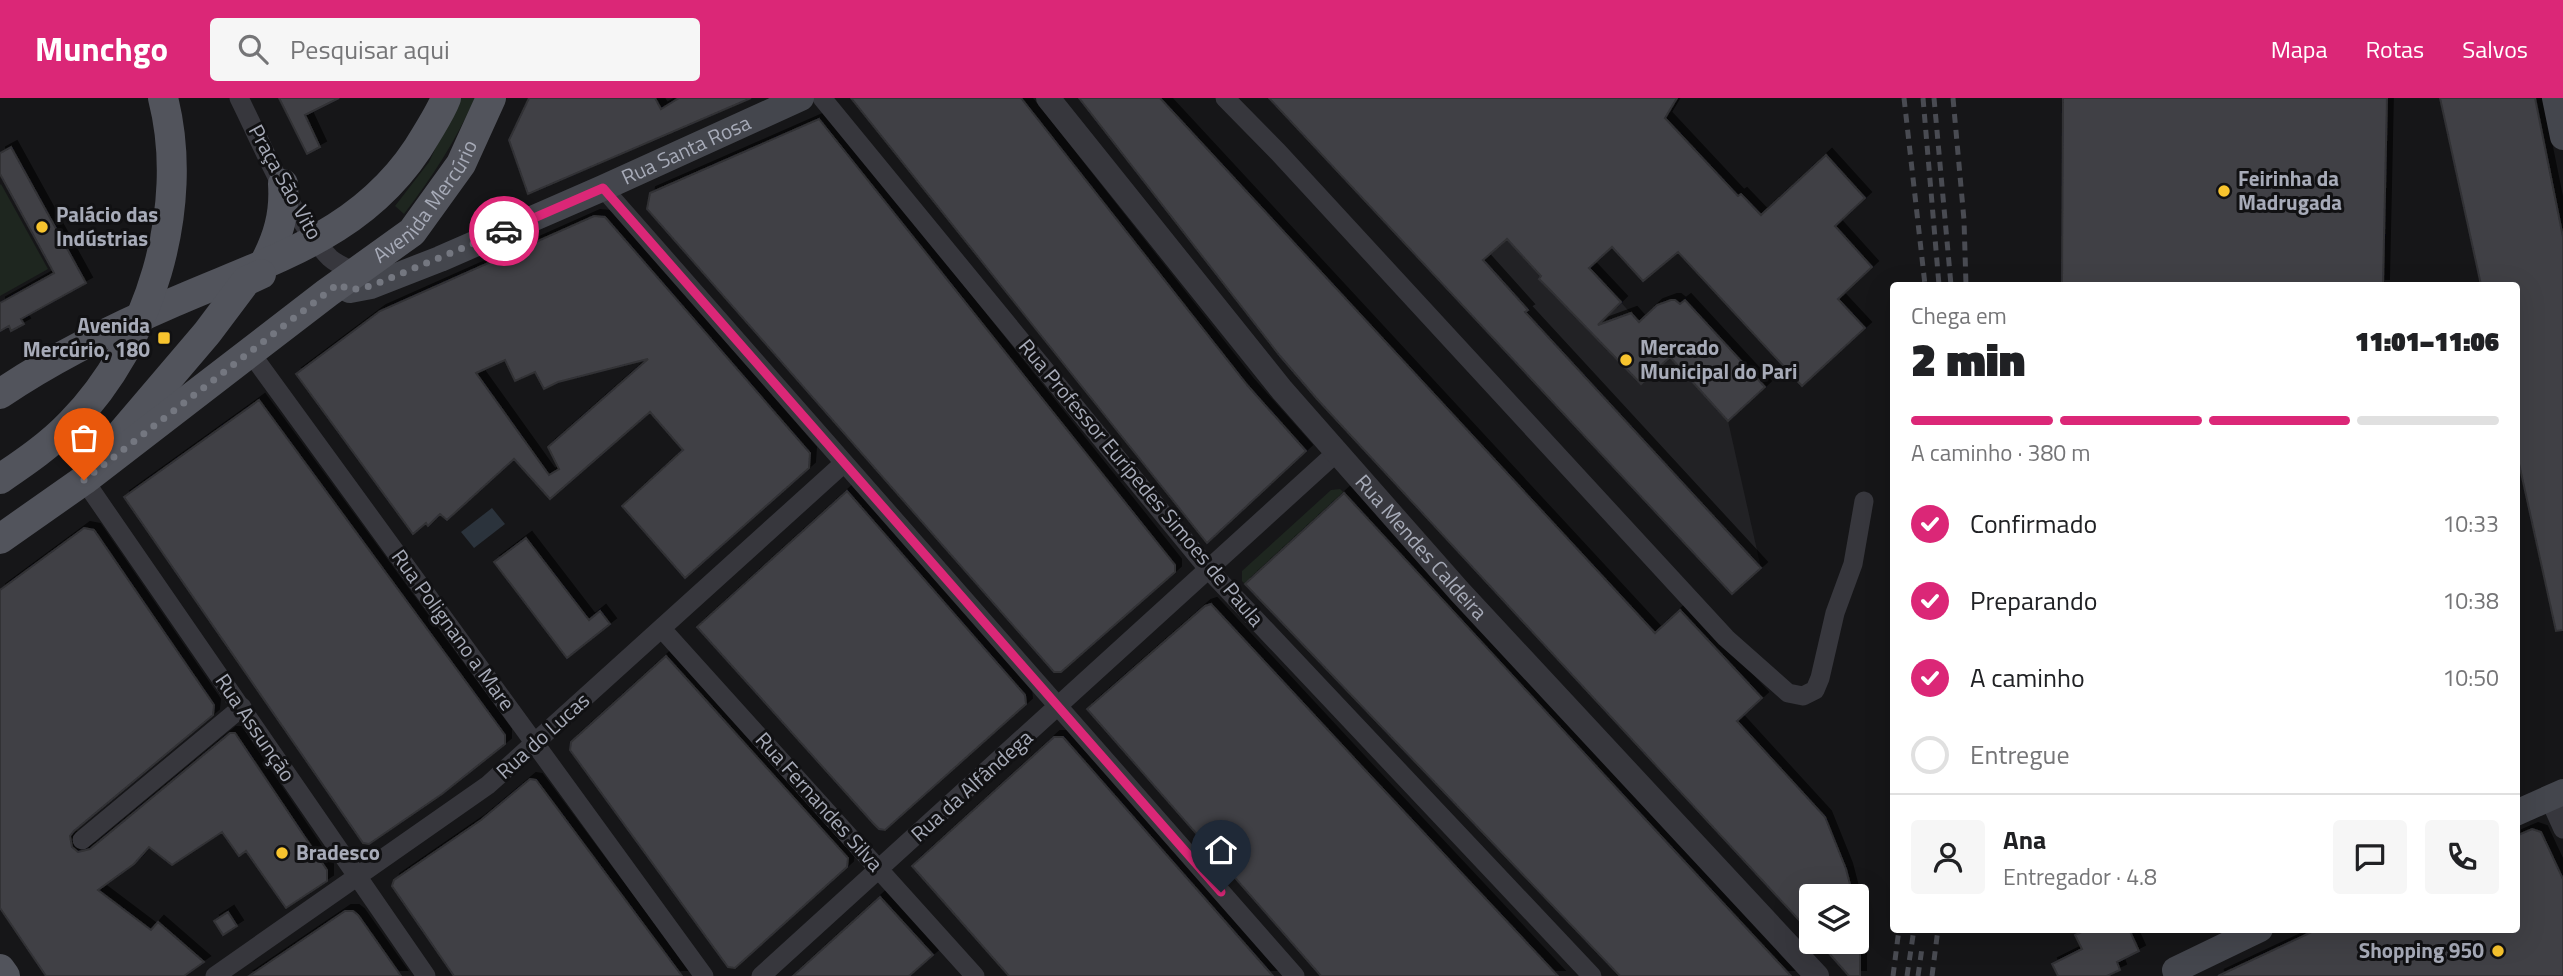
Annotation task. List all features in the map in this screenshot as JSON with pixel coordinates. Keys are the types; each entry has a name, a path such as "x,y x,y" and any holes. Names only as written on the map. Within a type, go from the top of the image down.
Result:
{"main road":[{"path":"0,479 32,458 72,423 104,384 128,344 150,297 162,256 170,206 170,155 167,113 163,98"},
{"name":"Avenida Mercúrio","path":"0,394 47,363 172,303 315,241 346,223 382,194 414,156 446,98"},
{"name":"Avenida Mercúrio","path":"0,539 88,477 250,352 355,281 417,226 461,164 491,98"},
{"name":"Rua Santa Rosa","path":"355,281 603,188 802,98"},
{"path":"2555,98 2563,136"},
{"path":"88,477 246,281 268,271 282,221 283,184"},
{"path":"2520,811 2556,795"},
{"path":"2171,974 2252,933"},
{"path":"0,969 5,976"}],"street":[{"name":"Praça São Vito","path":"239,98 315,241 355,281"},
{"name":"Rua Professor Eurípedes Simoes de Paula","path":"822,98 1209,570 1592,976"},
{"name":"Rua Mendes Caldeira","path":"1048,98 1282,390 1337,453 1469,601 1817,976"},
{"path":"1225,98 1726,638 1788,694 1803,696 1815,690 1820,678 1835,613 1853,564 1864,501"},
{"path":"603,188 1295,976"},
{"name":"Rua Polignano a Mare","path":"250,352 704,976"},
{"name":"Rua da Alfândega","path":"761,976 1337,453"},
{"name":"Rua do Lucas","path":"215,976 488,785 844,463"},
{"name":"Rua Assunção","path":"88,477 426,976"},
{"name":"Rua Fernandes Silva","path":"662,629 975,976"},
{"path":"82,840 242,707"},
{"path":"2556,795 2563,829"}],"shaded area":[{"path":"459,98 475,98 443,158 404,214 395,206 429,162"},
{"name":"Mercado Municipal do Pari","path":"1269,98 1441,98 1648,333 1680,304 1765,387 1728,421 1761,568 1732,594"},
{"path":"0,185 48,269 0,296"},
{"path":"1340,489 1344,493 1245,584 1242,581 1242,571 1331,490"},
{"path":"492,508 505,524 474,548 461,532"}],"building":[{"path":"279,98 339,98 305,115 320,147 307,154"},
{"path":"529,98 655,98 661,109 679,98 751,98 528,194 509,140"},
{"path":"851,98 1021,98 1248,386 1306,451 1207,543"},
{"path":"1079,98 1160,98 1655,633 1680,610 1762,698 1737,721 1825,817 1850,884 1799,884 1799,920 1280,356"},
{"path":"1269,98 1677,98 1665,118 1738,196 1741,194 1761,215 1826,155 1865,198 1835,226 1872,267 1838,299 1865,328 1802,386 1678,252 1643,281 1612,247 1589,268 1621,302 1598,325 1631,313 1639,322 1657,305 1671,300 1680,304 1685,300 1765,387 1728,421 1670,357 1641,384 1539,279 1541,276 1507,239 1483,260 1528,310 1525,312 1761,568 1732,594"},
{"name":"Feirinha da Madrugada","path":"2063,98 2387,98 2383,282 2062,282"},
{"path":"2440,98 2535,98 2563,237 2563,630 2556,631 2520,468 2520,282 2480,282"},
{"path":"819,119 1175,565 1175,572 1061,672 1054,672 647,209 650,193"},
{"name":"Palácio das Indústrias","path":"11,147 86,283 21,319 24,324 11,331 9,326 0,331 0,303 54,273 0,174 0,153"},
{"path":"594,216 605,217 810,453 809,468 685,578 622,506 683,450 650,412 550,499 514,459 447,520 440,514 428,526 426,523 413,534 296,374 380,311","holes":["648,359 548,447 559,469 549,475 476,373 505,360 515,381 535,372 544,389 558,382"]},
{"path":"259,400 505,735 505,744 442,794 369,844 363,843 124,497"},
{"path":"847,491 1025,695 1026,704 885,830 879,829 873,823 697,627"},
{"path":"1344,493 1791,976 1620,976 1245,584"},
{"path":"84,528 94,530 214,705 213,715 74,831 70,836 72,847 78,852 90,849 230,733 235,733 327,870 327,881 286,908 246,851 239,856 222,832 172,865 149,847 134,864 98,890 151,930 158,922 204,962 184,976 46,976 0,908 0,590"},
{"path":"526,538 589,620 600,611 610,624 567,658 494,562"},
{"path":"1211,604 1558,976 1321,976 1087,709 1205,606"},
{"path":"666,656 848,858 847,867 735,968 728,967 570,750 571,742"},
{"path":"1054,737 1063,737 1273,976 1009,976 912,866"},
{"path":"530,779 536,780 682,976 454,976 392,886 394,880 481,820"},
{"path":"2532,829 2541,832 2563,879 2563,976 2218,976 2309,933 2520,933 2520,834"},
{"path":"880,897 933,955 909,976 793,976"},
{"path":"345,911 353,911 358,915 401,976 249,976"},
{"path":"228,912 237,926 223,935 214,921"},
{"path":"2131,933 2139,951 2117,962 2120,970 2107,976 2058,976 2052,964 2082,949 2075,935"},
{"path":"1830,954 1860,954 1860,976 1849,976"}],"railway":[{"path":"1904,98 1925,282"},
{"path":"1923,98 1939,282"},
{"path":"1934,98 1951,282"},
{"path":"1953,98 1964,220 1966,282"},
{"path":"1893,976 1898,933"},
{"path":"1907,976 1913,933"},
{"path":"1932,976 1937,933"},
{"path":"1918,976 1922,948"}],"way so far":[{"path":"84,480 338,284 350,290 371,286 504,231"}],"place":[{"name":"Feirinha da Madrugada","path":"2224,191"},
{"name":"Palácio das Indústrias","path":"42,227"},
{"name":"Avenida Mercúrio, 180","path":"164,338"},
{"name":"Mercado Municipal do Pari","path":"1626,360"},
{"name":"Bradesco","path":"282,853"},
{"name":"Shopping 950","path":"2498,951"}],"route":[{"path":"504,231 603,188 1221,892"}]}
